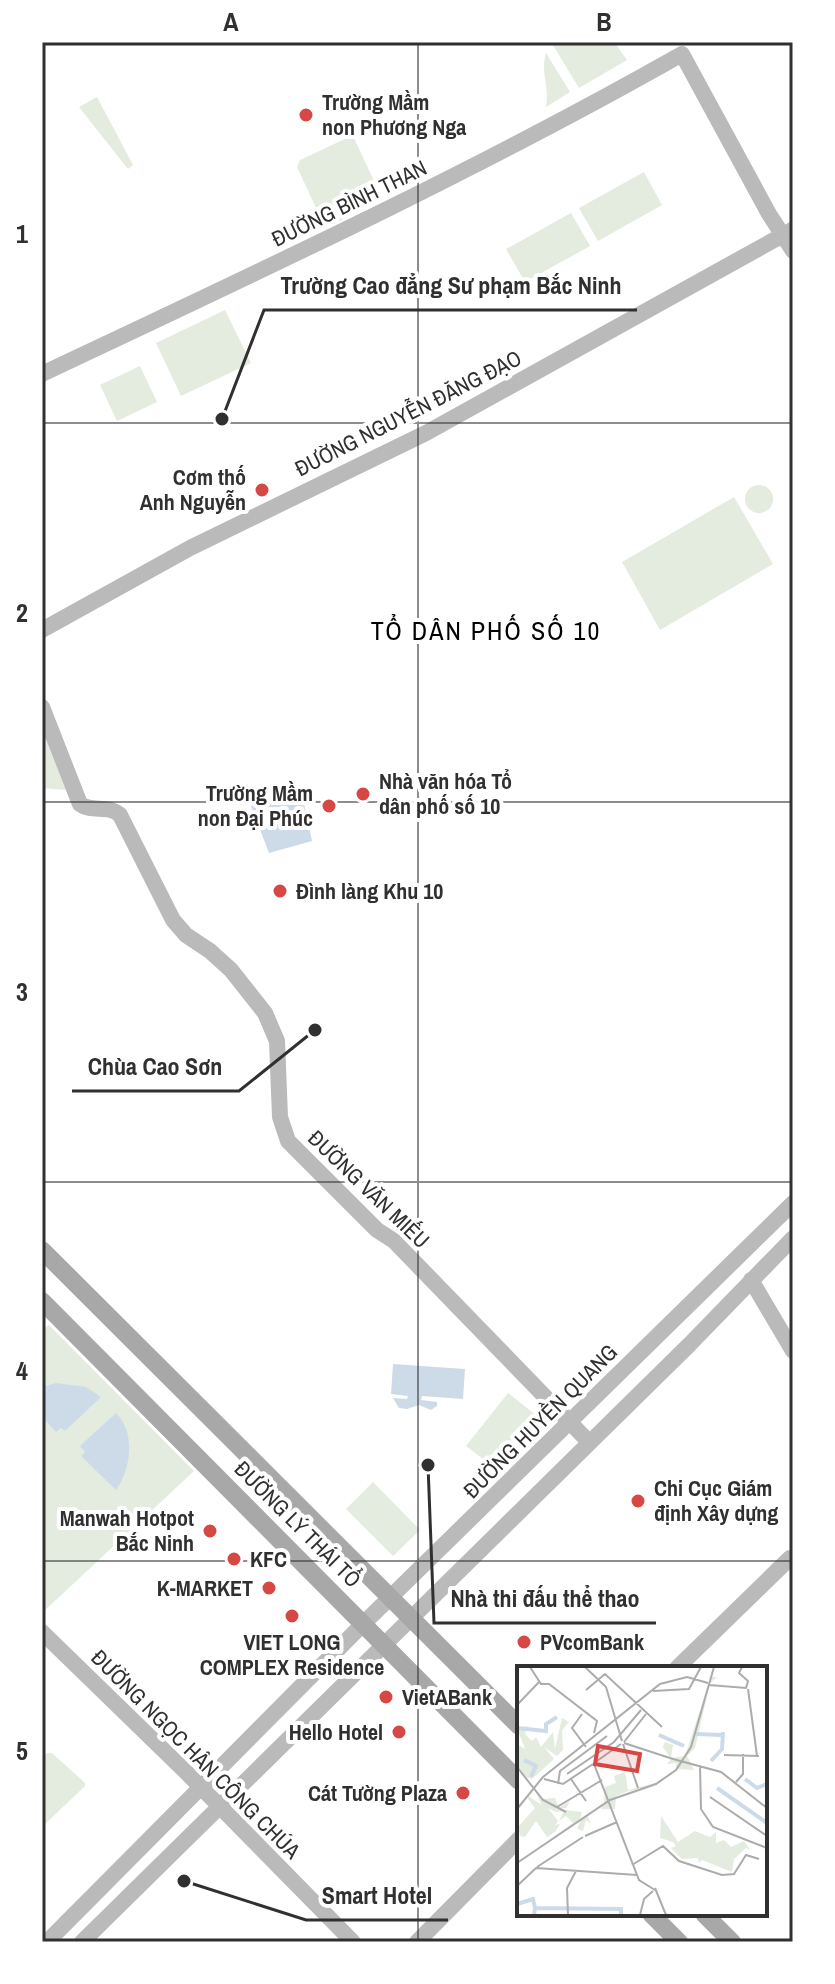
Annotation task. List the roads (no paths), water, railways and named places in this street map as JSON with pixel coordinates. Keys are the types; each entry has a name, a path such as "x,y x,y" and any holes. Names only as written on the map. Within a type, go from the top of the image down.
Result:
{"main road":[{"name":"ĐƯỜNG LÝ THÁI TỔ","path":"42,1250 517,1724"},
{"name":"ĐƯỜNG LÝ THÁI TỔ","path":"42,1301 517,1779"},
{"path":"653,1916 679,1942"},
{"path":"706,1916 732,1942"}],"street":[{"name":"ĐƯỜNG BÌNH THAN","path":"42,374 396,205 550,127 682,54 769,214 788,232 793,251"},
{"name":"ĐƯỜNG NGUYỄN ĐĂNG ĐẠO","path":"42,630 190,548 438,426 788,232"},
{"name":"ĐƯỜNG VĂN MIẾU","path":"42,707 80,804 89,809 110,809 120,815 173,920 186,935 231,970 265,1013 277,1041 279,1108 288,1141 377,1230 394,1241 589,1442"},
{"name":"ĐƯỜNG HUYỀN QUANG","path":"47,1942 362,1625 793,1203"},
{"path":"82,1942 689,1345 793,1238"},
{"path":"740,1256 755,1276 793,1351"},
{"path":"670,1323 689,1345"},
{"path":"484,1507 503,1527"},
{"path":"679,1666 790,1558"},
{"name":"ĐƯỜNG NGỌC HÂN CÔNG CHÚA","path":"42,1632 353,1942"},
{"path":"282,1708 299,1727"},
{"path":"417,1942 517,1841"}],"water":[{"path":"287,796 303,799 312,841 269,853 251,806 269,798"},
{"path":"393,1364 465,1369 463,1399 422,1396 421,1400 437,1402 437,1406 431,1410 419,1405 399,1408 393,1398 407,1399 408,1396 391,1394"},
{"path":"56,1383 86,1387 101,1397 65,1431 61,1428 56,1432 42,1417 42,1387"},
{"path":"116,1413 127,1431 129,1451 125,1472 116,1490 81,1456 85,1452 80,1446"}],"place":[{"name":"Trường Mầm non Phương Nga","path":"306,115"},
{"name":"Trường Cao đẳng Sư phạm Bắc Ninh","path":"222,419"},
{"name":"Cơm thố Anh Nguyễn","path":"262,490"},
{"name":"Nhà văn hóa Tổ dân phố số 10","path":"363,794"},
{"name":"Trường Mầm non Đại Phúc","path":"329,806"},
{"name":"Đình làng Khu 10","path":"280,891"},
{"name":"Chùa Cao Sơn","path":"315,1030"},
{"name":"Nhà thi đấu thể thao","path":"428,1465"},
{"name":"Chi Cục Giám định Xây dựng","path":"638,1501"},
{"name":"Manwah Hotpot Bắc Ninh","path":"210,1531"},
{"name":"KFC","path":"234,1559"},
{"name":"K-MARKET","path":"269,1588"},
{"name":"VIET LONG COMPLEX Residence","path":"292,1616"},
{"name":"PVcomBank","path":"524,1642"},
{"name":"VietABank","path":"386,1697"},
{"name":"Hello Hotel","path":"399,1732"},
{"name":"Cát Tường Plaza","path":"463,1793"},
{"name":"Smart Hotel","path":"184,1881"}],"district":[{"name":"TỔ DÂN PHỐ SỐ 10","path":"486,631"}]}
